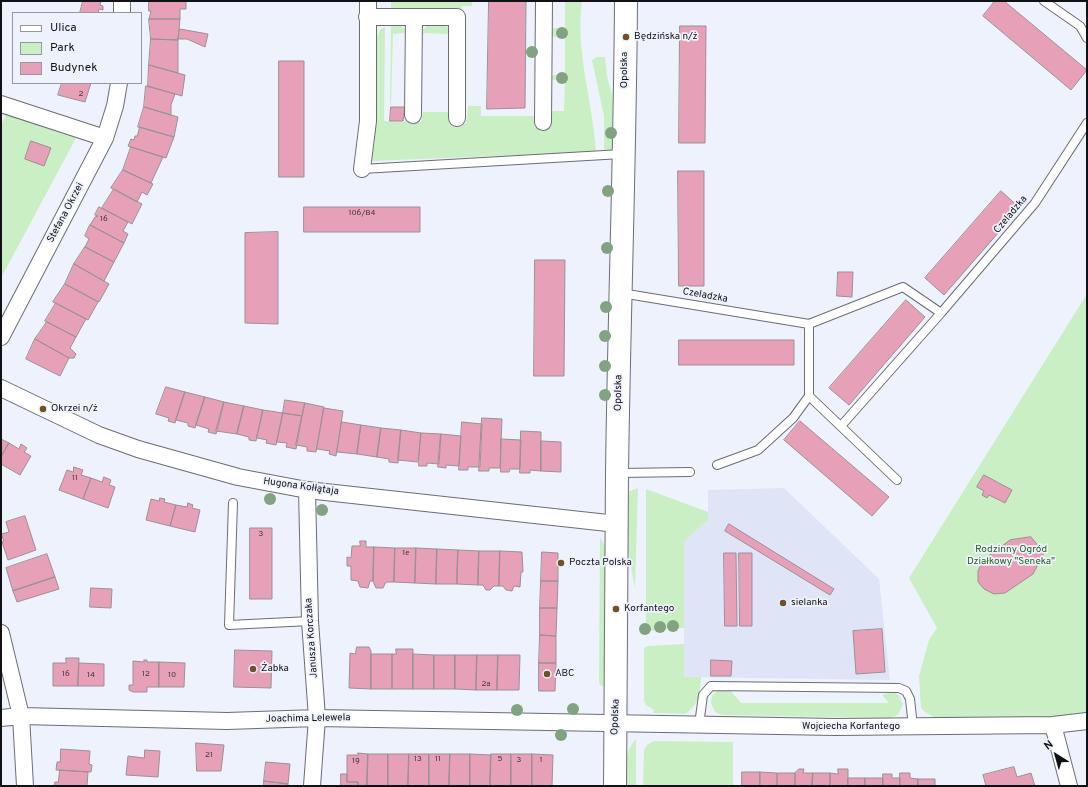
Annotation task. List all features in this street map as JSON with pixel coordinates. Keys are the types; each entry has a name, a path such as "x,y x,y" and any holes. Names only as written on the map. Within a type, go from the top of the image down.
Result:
{"street":[{"path":"122,1 122,12"},
{"path":"362,169 368,121 368,1"},
{"path":"543,122 544,1"},
{"name":"Opolska","path":"614,786 617,473 625,154 626,1"},
{"path":"367,17 457,17 457,118"},
{"path":"413,115 414,18"},
{"name":"Stefana Okrzei","path":"1,337 105,138 115,106 119,84"},
{"path":"1,104 105,138"},
{"name":"Hugona Kołłątaja","path":"1,388 99,435 138,449 238,477 307,490 617,524"},
{"name":"Janusza Korczaka","path":"307,490 310,622 317,718 312,786"},
{"path":"1,634 21,716 25,786"},
{"name":"Joachima Lelewela","path":"1,718 21,716 227,721 317,718 615,723"},
{"name":"Wojciecha Korfantego","path":"615,723 912,727 1053,725 1087,721"},
{"path":"1053,725 1069,786"}],"lane":[{"path":"1044,1 1080,26 1087,38"},
{"name":"Czeladzka","path":"841,426 941,313 1035,203 1087,123"},
{"path":"362,169 625,154"},
{"path":"718,465 758,450 793,418 809,396 809,324 903,288 941,313"},
{"name":"Czeladzka","path":"621,293 809,324"},
{"path":"809,396 897,480"},
{"path":"617,473 690,472"},
{"path":"233,502 229,625 310,622"},
{"path":"698,725 703,695 711,686 899,688 906,691 910,699 912,727"}],"shaded area":[{"name":"sielanka","path":"784,488 879,579 890,680 684,677 684,540 708,520 708,490"}],"green space":[{"path":"391,1 472,1 472,6 462,6 461,10 391,11"},
{"path":"565,1 582,1 580,20 581,39 596,152 370,161 376,123 377,37 380,30 385,27 384,121 421,122 423,112 451,112 451,123 466,123 468,106 481,106 481,116 535,116 551,111 564,111 565,81 552,80 551,78 553,75 565,75 565,38 551,36 551,30 554,28 565,28"},
{"path":"444,25 451,29 450,34 422,33 427,26"},
{"path":"391,26 400,26 407,30 405,33 393,34 391,107 390,101"},
{"path":"597,57 605,57 607,76 613,99 612,151 604,152 604,116 592,60"},
{"path":"6,115 76,138 1,278 1,125"},
{"name":"Rodzinny Ogród Działkowy \"Seneka\"","path":"1087,294 1087,712 1043,719 935,718 921,708 919,676 929,640 937,628 909,578"},
{"path":"638,488 635,588 628,550 628,492"},
{"path":"646,489 708,512 708,520 684,541 684,628 649,631 646,625"},
{"path":"600,537 606,548 605,687 600,685 599,682"},
{"path":"684,644 684,677 701,677 696,703 685,714 653,713 654,710 646,705 644,700 644,648 648,646"},
{"path":"719,690 730,690 741,703 889,703 882,695 894,692 899,696 903,704 898,715 889,718 722,715 715,712 711,703 712,695"},
{"path":"636,739 636,786 626,786 627,755"},
{"path":"654,741 733,742 733,786 643,786 644,750 647,745"}],"building":[{"path":"83,1 101,1 100,5 103,6 103,10 99,9 98,12 80,12"},
{"path":"149,1 186,1 186,9 180,9 180,19 149,19 151,11 149,11"},
{"path":"489,1 526,1 525,108 487,109"},
{"path":"995,1 1004,1 1087,70 1071,90 983,16"},
{"path":"149,19 180,19 178,40 151,39"},
{"path":"680,26 706,26 705,143 679,143"},
{"path":"180,29 208,34 205,47 187,39 178,39"},
{"path":"151,39 178,40 178,73 149,65"},
{"path":"279,61 304,61 304,177 279,177"},
{"path":"149,65 185,75 182,96 148,86"},
{"path":"62,84 91,84 85,102 58,95"},
{"path":"146,86 175,94 171,105 171,115 144,107"},
{"path":"144,107 178,117 174,137 138,127"},
{"path":"391,107 405,107 403,121 390,121"},
{"path":"140,127 174,137 166,158 128,146 131,139 134,140 135,136 137,136"},
{"path":"31,141 51,148 44,166 25,159"},
{"path":"131,147 163,157 151,183 123,170"},
{"path":"123,170 153,184 147,195 142,192 137,202 111,188"},
{"path":"678,171 704,171 704,286 679,286"},
{"path":"114,189 142,204 132,224 102,208"},
{"path":"1001,191 1020,208 944,295 925,278"},
{"path":"99,207 128,222 123,231 128,234 124,243 90,225 95,217 98,216 95,215"},
{"path":"304,207 420,207 420,232 304,232"},
{"path":"90,225 124,243 114,262 85,247 89,239 85,236"},
{"path":"278,232 278,324 245,323 245,233"},
{"path":"85,247 114,262 104,281 74,264"},
{"path":"535,260 565,260 564,376 534,376"},
{"path":"74,264 109,284 99,302 65,284"},
{"path":"838,272 853,272 852,297 837,296"},
{"path":"65,284 98,302 88,320 53,302"},
{"path":"906,300 925,317 849,405 829,388"},
{"path":"56,303 86,319 76,337 45,321"},
{"path":"47,322 76,337 70,348 76,354 74,358 69,358 35,339"},
{"path":"35,339 69,358 60,376 26,359"},
{"path":"679,340 794,340 794,365 679,365"},
{"path":"166,387 185,392 175,423 168,421 169,418 156,414"},
{"path":"185,392 205,397 195,428 188,426 188,423 176,420"},
{"path":"205,397 224,402 216,434 208,432 209,429 196,425"},
{"path":"285,400 305,403 302,416 283,413"},
{"path":"224,402 244,406 237,434 216,431"},
{"path":"305,403 324,407 316,452 307,451 307,447 296,445"},
{"path":"244,406 263,410 256,441 249,440 249,437 237,434"},
{"path":"324,408 343,411 336,456 329,454 330,451 317,449"},
{"path":"263,410 283,413 276,445 266,443 267,440 257,438"},
{"path":"283,413 302,416 296,449 286,447 287,443 277,442"},
{"path":"482,418 502,419 500,468 489,468 489,471 479,471"},
{"path":"800,421 889,497 872,516 784,440"},
{"path":"342,422 361,425 357,454 337,452"},
{"path":"462,422 482,424 480,467 468,467 468,470 459,470"},
{"path":"361,425 381,428 377,457 357,454"},
{"path":"381,428 401,430 398,463 389,462 389,459 377,457"},
{"path":"401,430 421,433 418,462 398,460"},
{"path":"521,431 541,432 541,471 530,470 530,473 520,473"},
{"path":"421,433 441,434 439,464 427,463 427,466 419,466"},
{"path":"441,434 461,436 459,466 446,465 446,468 438,467"},
{"path":"1,439 9,443 1,457"},
{"path":"501,439 521,440 520,469 510,469 509,472 501,472"},
{"path":"541,441 561,442 561,472 541,471"},
{"path":"9,443 19,449 21,444 27,448 24,452 31,456 20,475 1,464 1,457"},
{"path":"74,467 83,470 81,475 91,478 83,499 59,490 67,470 73,472"},
{"path":"984,475 1012,490 1005,503 989,495 987,498 982,495 984,491 977,487"},
{"path":"104,477 111,480 109,485 115,487 108,508 83,499 91,478 102,482"},
{"path":"160,498 165,499 164,502 176,505 170,526 146,520 151,499 159,501"},
{"path":"188,503 193,505 192,508 200,510 195,532 170,526 176,505 187,507"},
{"path":"25,516 36,550 8,560 1,534 9,532 6,522"},
{"path":"729,524 834,589 830,595 725,531"},
{"path":"250,528 272,528 272,599 250,599"},
{"path":"1031,537 1044,553 1033,574 1005,593 994,594 984,589 978,582 978,571 983,560 1010,540"},
{"path":"360,541 366,541 366,547 374,547 373,581 370,581 368,588 360,587 358,581 351,580 351,566 347,566 347,557 351,558 352,546 360,546"},
{"path":"374,547 395,548 394,582 386,582 383,588 376,588 373,581"},
{"path":"395,548 416,548 415,583 394,582"},
{"path":"416,548 437,549 436,584 415,583"},
{"path":"437,549 458,550 457,584 436,584"},
{"path":"458,550 479,551 478,585 457,584"},
{"path":"479,551 500,551 499,586 494,586 490,590 486,590 483,585 478,585"},
{"path":"500,551 522,552 523,572 521,572 520,587 514,586 512,591 506,590 503,586 499,586"},
{"path":"542,552 558,553 558,581 541,581"},
{"path":"724,553 736,553 737,626 725,626"},
{"path":"739,553 752,553 752,626 740,626"},
{"path":"47,554 55,577 13,591 6,568"},
{"path":"55,577 59,589 17,602 13,591"},
{"path":"541,581 558,581 557,608 540,608"},
{"path":"91,588 112,589 111,608 90,607"},
{"path":"540,608 557,608 556,636 540,635"},
{"path":"882,629 885,672 856,674 853,631"},
{"path":"540,635 556,636 556,663 539,663"},
{"path":"357,647 369,647 371,651 371,689 349,688 350,653 355,654"},
{"path":"396,649 413,649 413,689 392,689 392,654 396,654"},
{"name":"Żabka","path":"235,650 272,651 271,688 234,687"},
{"path":"371,654 392,654 392,689 371,689"},
{"path":"413,654 434,655 434,689 413,689"},
{"path":"434,655 455,655 455,689 434,689"},
{"path":"455,655 477,655 476,690 455,689"},
{"path":"477,655 498,655 497,690 476,690"},
{"path":"498,655 520,655 519,690 497,690"},
{"path":"66,658 79,658 78,686 53,686 53,663 66,663"},
{"path":"144,660 147,660 147,662 159,662 159,687 147,687 147,692 133,692 129,690 129,685 133,685 133,661 144,662"},
{"path":"711,660 732,661 731,676 711,676"},
{"path":"159,662 185,663 184,687 159,687"},
{"path":"79,663 104,664 104,686 78,686"},
{"path":"539,663 556,663 555,691 539,691"},
{"path":"196,743 224,745 221,771 197,771"},
{"path":"61,749 90,751 89,764 92,765 91,772 56,770 57,762 60,762"},
{"path":"145,750 160,751 158,777 126,775 128,756 144,758"},
{"path":"358,753 368,754 367,786 358,786 358,782 347,782 347,755 358,755"},
{"path":"368,754 388,754 388,786 367,786"},
{"path":"388,754 409,754 408,786 388,786"},
{"path":"409,754 429,754 429,786 408,786"},
{"path":"429,754 450,754 449,786 429,786"},
{"path":"450,754 470,754 470,786 449,786"},
{"path":"470,754 491,755 490,786 470,786"},
{"path":"491,754 511,754 511,786 490,786"},
{"path":"511,754 532,754 532,786 511,786"},
{"path":"532,754 553,755 552,786 532,786"},
{"path":"266,762 290,764 288,784 264,781"},
{"path":"1014,767 1017,777 1031,773 1035,786 986,786 983,775"},
{"path":"799,769 804,769 803,773 813,773 812,786 795,786 795,773"},
{"path":"838,769 848,769 848,786 830,786 830,773 838,774"},
{"path":"60,770 88,772 87,786 54,786 55,782 58,782"},
{"path":"742,772 760,772 760,786 742,786"},
{"path":"760,772 777,773 777,786 760,786"},
{"path":"778,773 795,773 795,786 777,786"},
{"path":"813,773 830,773 830,786 812,786"},
{"path":"900,773 910,773 910,778 918,779 918,786 900,786"},
{"path":"341,774 347,774 347,782 358,782 358,786 341,786"},
{"path":"883,774 892,774 892,778 900,778 900,786 883,786"},
{"path":"848,778 865,778 865,786 848,786"},
{"path":"865,778 883,778 883,786 865,786"},
{"path":"918,779 935,779 935,786 918,786"},
{"path":"264,781 288,784 288,786 264,786"}],"place":[{"name":"Będzińska n/ż","path":"626,37"},
{"name":"Okrzei n/ż","path":"43,409"},
{"name":"Poczta Polska","path":"561,563"},
{"name":"sielanka","path":"783,603"},
{"name":"Korfantego","path":"616,609"},
{"name":"Żabka","path":"253,669"},
{"name":"ABC","path":"547,674"}]}
